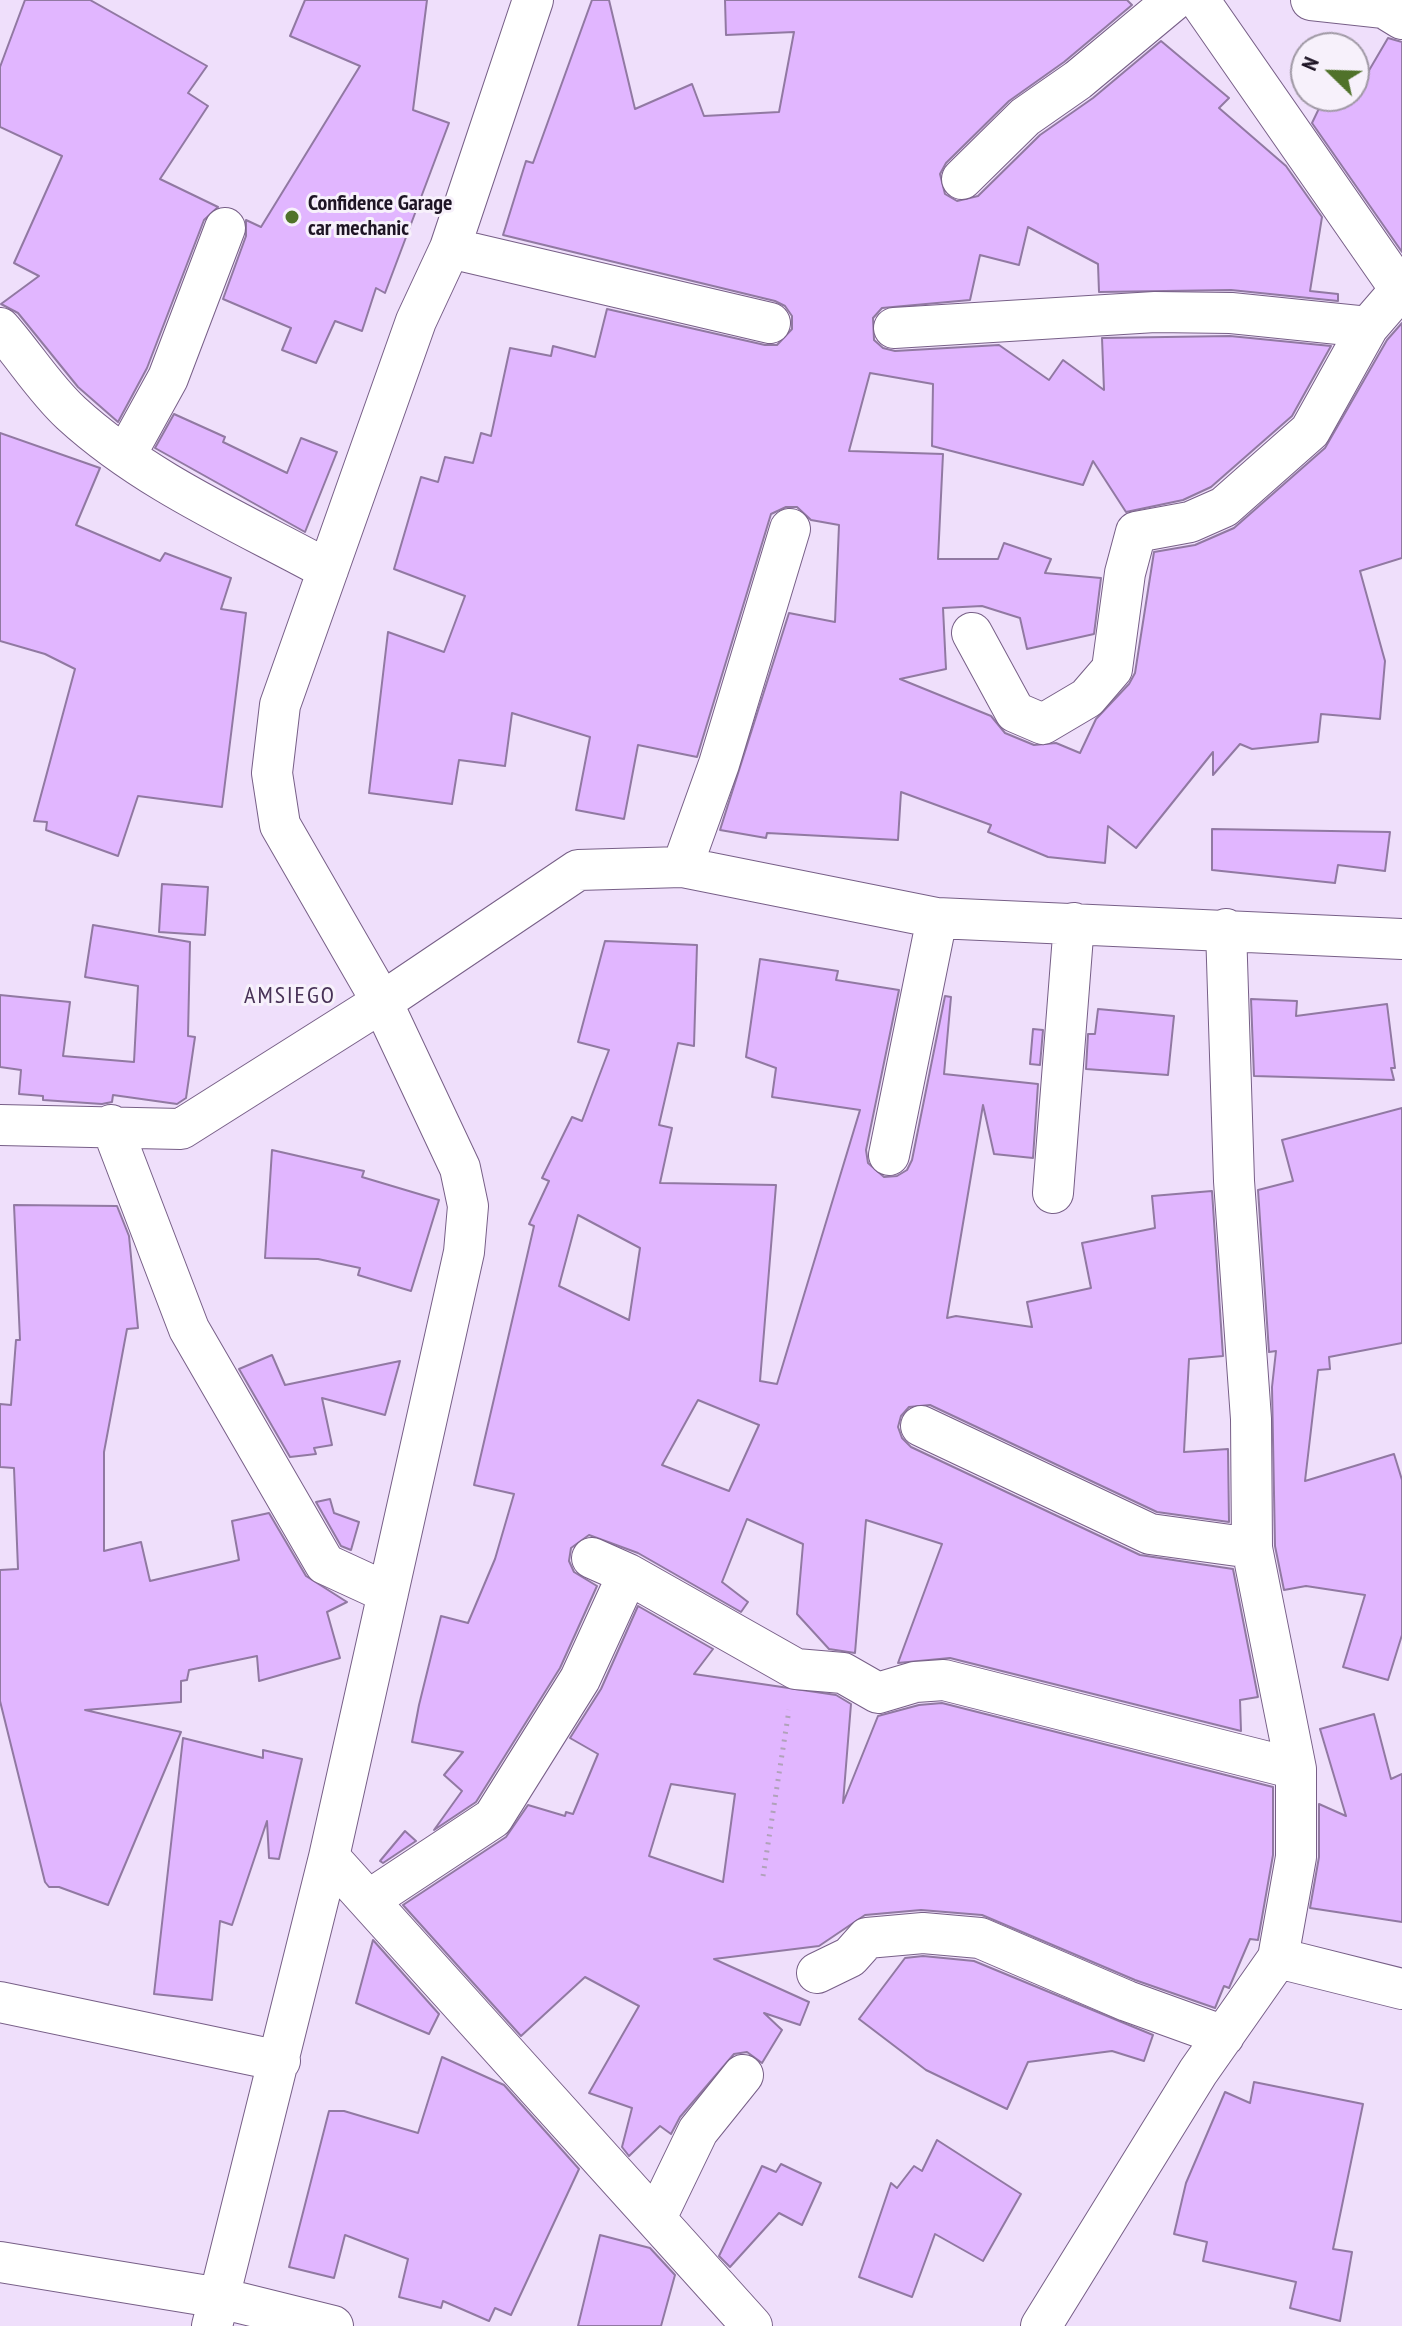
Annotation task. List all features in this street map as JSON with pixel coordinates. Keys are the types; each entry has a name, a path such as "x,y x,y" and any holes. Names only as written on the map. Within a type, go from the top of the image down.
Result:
{"street":[{"path":"216,2312 329,1857 464,1252 468,1206 460,1168 382,1002 280,825 272,773 280,705 416,321 450,248 533,0"},
{"path":"962,179 1025,117 1078,80 1174,0"},
{"path":"972,633 1015,712 1043,724 1087,698 1112,669 1125,573 1136,532 1190,522 1224,507 1310,431 1368,327 1401,291 1199,0"},
{"path":"1311,0 1384,8 1402,19"},
{"path":"125,456 168,378 225,228"},
{"path":"450,248 770,323"},
{"path":"894,328 1155,312 1231,313 1368,327"},
{"path":"0,328 69,411 125,456 328,570"},
{"path":"682,867 719,764 790,529"},
{"path":"0,1125 111,1125 181,1129 382,1002 578,870 682,867 937,918 1402,939"},
{"path":"889,1155 937,918"},
{"path":"1053,1193 1074,923"},
{"path":"1041,2326 1198,2072 1278,1958 1296,1857 1296,1769 1252,1548 1251,1419 1234,1181 1226,929"},
{"path":"111,1125 189,1329 325,1564 388,1593"},
{"path":"921,1426 1150,1534 1252,1548"},
{"path":"592,1558 628,1574 796,1669 843,1673 878,1693 915,1682 944,1680 1296,1769"},
{"path":"369,1900 493,1818 580,1679 628,1574"},
{"path":"329,1857 657,2216 752,2326"},
{"path":"817,1973 850,1957 867,1938 923,1933 980,1938 1127,2001 1224,2036"},
{"path":"1278,1958 1402,1989"},
{"path":"0,2002 280,2061"},
{"path":"657,2216 698,2131 743,2075"},
{"path":"0,2262 216,2312 333,2326"}],"path":[{"path":"763,1876 796,1669"}],"building":[{"path":"25,0 90,0 207,66 188,93 208,106 160,179 218,207 204,220 147,368 118,422 78,387 18,313 1,304 39,276 14,263 62,156 0,127 0,67"},
{"path":"305,0 427,0 413,110 449,123 385,293 376,288 362,331 335,321 316,363 282,350 291,328 223,299 246,236 246,220 261,227 360,66 290,36"},
{"path":"592,0 609,0 635,109 692,84 704,116 779,112 794,32 726,35 725,0 1127,0 1132,5 1064,62 1009,101 946,163 940,174 945,194 957,201 978,196 1040,135 1093,98 1161,41 1229,98 1219,108 1286,166 1322,217 1310,291 1338,294 1338,301 1231,290 1099,292 1098,264 1028,227 1019,265 980,255 970,300 882,308 873,318 874,340 883,348 895,351 999,345 1049,380 1063,360 1104,390 1102,338 1230,336 1331,346 1292,416 1211,487 1183,500 1126,512 1093,461 1083,485 932,446 933,384 870,373 849,451 943,454 938,559 998,559 1004,543 1051,559 1045,573 1101,578 1094,634 1027,649 1020,618 982,606 943,608 946,669 900,679 991,716 1005,733 1034,745 1056,743 1080,753 1096,719 1129,684 1135,673 1154,552 1195,545 1234,528 1325,448 1387,340 1402,323 1402,558 1360,571 1385,661 1380,719 1321,714 1318,742 1252,749 1240,744 1213,775 1213,752 1136,848 1108,826 1105,863 1048,857 988,832 991,825 901,792 898,840 767,833 766,838 720,830 789,613 835,622 839,525 811,520 797,507 786,507 771,514 697,757 638,745 624,819 576,810 590,737 512,713 505,766 459,760 452,804 369,793 388,632 444,652 465,596 394,569 421,477 438,482 445,457 473,463 481,433 491,436 510,348 551,356 553,346 595,357 607,309 765,345 777,345 792,329 792,316 785,306 775,301 503,235 526,161 533,163"},
{"path":"1388,38 1402,42 1402,252 1312,123 1317,112 1370,112 1370,69"},
{"path":"174,414 225,437 223,442 287,473 301,438 337,452 305,532 155,448"},
{"path":"0,433 100,468 76,525 160,561 165,553 231,578 221,609 246,613 222,807 138,796 118,856 46,830 47,822 34,821 75,669 45,654 0,641"},
{"path":"1212,829 1390,832 1385,871 1338,865 1335,883 1212,870"},
{"path":"162,884 208,887 205,935 159,932"},
{"path":"93,925 190,942 188,1036 195,1037 186,1098 177,1104 113,1095 112,1102 102,1104 43,1100 43,1096 19,1094 21,1070 0,1067 0,995 70,1002 63,1056 134,1062 138,986 85,977"},
{"path":"605,941 697,945 694,1046 678,1043 659,1125 672,1128 660,1183 776,1185 760,1381 777,1384 860,1110 772,1097 776,1068 746,1057 760,959 838,971 836,980 899,990 866,1150 868,1163 884,1177 897,1176 907,1170 912,1160 945,996 951,997 944,1074 1038,1084 1033,1158 994,1154 983,1105 947,1318 956,1316 1032,1327 1027,1302 1091,1288 1082,1243 1155,1228 1152,1196 1212,1191 1223,1356 1189,1359 1184,1452 1228,1449 1229,1522 1157,1512 930,1405 909,1407 901,1416 898,1427 902,1438 911,1447 1140,1555 1233,1569 1258,1697 1240,1700 1241,1731 950,1658 898,1663 942,1544 866,1520 855,1653 829,1649 797,1614 803,1544 747,1519 722,1582 748,1602 741,1612 638,1553 589,1535 571,1548 569,1561 574,1572 597,1586 560,1668 476,1802 434,1830 462,1791 444,1775 463,1752 412,1742 441,1616 468,1623 495,1559 514,1494 474,1485 534,1226 529,1224 549,1181 542,1178 572,1117 582,1121 609,1050 578,1042","holes":["578,1215 640,1248 629,1320 559,1286","698,1400 759,1425 729,1491 662,1465"]},
{"path":"1251,999 1297,1001 1296,1016 1387,1004 1394,1080 1254,1076"},
{"path":"1098,1009 1174,1016 1168,1075 1086,1069 1088,1034 1095,1034"},
{"path":"1033,1029 1043,1030 1040,1065 1030,1064"},
{"path":"1402,1108 1402,1343 1329,1357 1330,1369 1318,1370 1305,1481 1394,1454 1402,1480 1402,1635 1388,1680 1343,1667 1365,1595 1306,1586 1284,1590 1275,1546 1272,1387 1276,1351 1269,1352 1258,1190 1293,1181 1282,1140"},
{"path":"272,1150 364,1171 362,1177 439,1200 411,1291 358,1275 360,1268 318,1259 265,1258"},
{"path":"14,1205 117,1206 129,1236 138,1328 127,1329 104,1452 104,1551 141,1542 150,1581 239,1560 232,1521 269,1513 306,1576 347,1602 327,1612 340,1658 259,1681 257,1656 189,1670 187,1680 181,1681 181,1702 85,1710 181,1732 108,1905 59,1887 49,1887 45,1882 0,1701 0,1570 18,1569 14,1468 0,1467 0,1404 11,1405 16,1340 20,1340"},
{"path":"272,1355 285,1385 400,1361 385,1415 322,1398 332,1445 314,1448 316,1454 290,1457 239,1369"},
{"path":"330,1499 334,1513 359,1522 351,1550 341,1546 316,1502"},
{"path":"638,1606 713,1649 694,1674 836,1695 851,1704 843,1803 878,1716 919,1705 942,1703 1273,1787 1273,1855 1258,1940 1250,1939 1229,1988 1224,1986 1215,2008 1135,1980 982,1915 921,1910 865,1915 819,1946 714,1959 809,2002 800,2025 764,2013 782,2030 762,2063 747,2052 734,2054 680,2117 671,2134 660,2126 629,2156 622,2147 632,2108 589,2093 639,2006 585,1977 521,2036 403,1905 506,1837 528,1805 565,1816 566,1812 573,1814 598,1754 570,1738 601,1689","holes":["671,1784 735,1794 723,1882 649,1856"]},
{"path":"1374,1714 1391,1779 1402,1774 1402,1922 1310,1908 1319,1857 1319,1804 1346,1816 1320,1729"},
{"path":"183,1738 263,1758 263,1750 302,1759 279,1859 269,1858 267,1821 232,1925 220,1921 212,2000 154,1994"},
{"path":"405,1831 416,1841 383,1863 380,1861"},
{"path":"373,1940 439,2014 429,2034 356,2003"},
{"path":"923,1956 974,1961 1153,2035 1144,2061 1112,2051 1028,2062 1007,2109 926,2070 859,2019 905,1958"},
{"path":"442,2057 504,2085 579,2169 511,2315 495,2308 489,2321 443,2301 441,2308 399,2297 408,2259 345,2235 334,2278 289,2267 329,2111 344,2111 418,2133"},
{"path":"1254,2082 1363,2104 1333,2249 1352,2252 1340,2321 1290,2308 1296,2282 1203,2261 1207,2242 1174,2234 1186,2183 1225,2092 1250,2103"},
{"path":"937,2140 1021,2194 983,2261 935,2234 912,2297 859,2277 891,2183 897,2188 914,2166 922,2171"},
{"path":"781,2164 821,2183 802,2225 779,2213 730,2267 719,2256 762,2166 776,2172"},
{"path":"600,2235 650,2248 675,2275 661,2326 578,2326"}],"place":[{"name":"Confidence Garage car mechanic","path":"292,217"}],"district":[{"name":"AMSIEGO","path":"290,996"}]}
